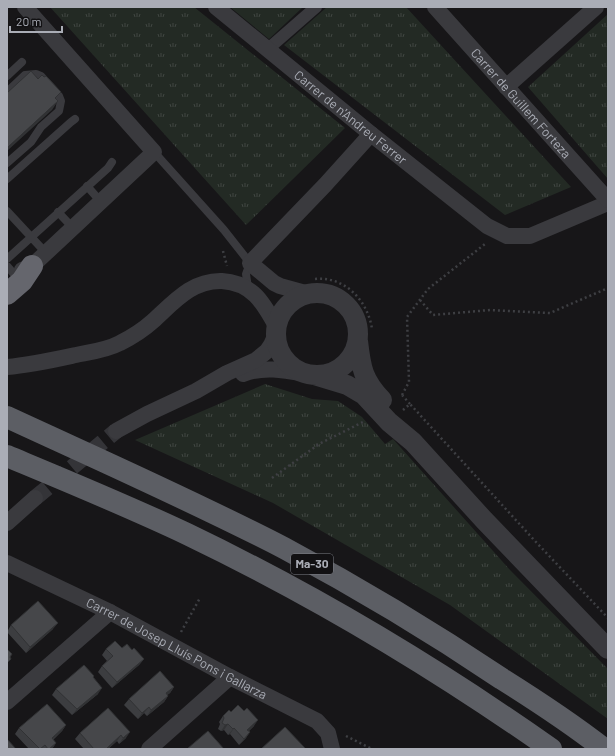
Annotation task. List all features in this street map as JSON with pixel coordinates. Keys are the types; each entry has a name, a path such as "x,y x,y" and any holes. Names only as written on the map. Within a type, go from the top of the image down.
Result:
{"highway":[{"path":"7,294 22,281 21,268"},
{"name":"Ma-30","path":"7,417 223,518 319,568 400,614 457,649 542,704 603,747"},
{"name":"Ma-30","path":"7,456 186,534 298,592 363,628 427,667 551,749"}],"street":[{"path":"21,268 73,228 154,152 25,7"},
{"name":"Carrer de n'Andreu Ferrer","path":"216,7 371,134 487,226 508,236"},
{"path":"268,49 316,7"},
{"name":"Carrer de Guillem Forteza","path":"435,7 608,200"},
{"path":"506,87 596,7"},
{"path":"371,134 325,185 250,263 274,283 287,288 309,286 317,293 330,295 344,302 365,335 360,362 366,378 393,419 484,520 608,649"},
{"path":"508,236 530,236 608,203"},
{"path":"7,367 42,363 96,351 119,344 136,334 191,289 208,282 227,282 237,284 248,289 262,303 276,330 277,346 284,360 294,368 337,381 356,389 393,419"},
{"path":"116,431 262,356 271,345 278,320 286,306 309,286"},
{"path":"196,391 257,369 275,369 322,375 335,372 346,364 365,335"},
{"path":"7,523 35,498"},
{"name":"Carrer de Josep Lluís Pons i Gallarza","path":"7,563 110,612 317,721 328,733 332,749"},
{"path":"7,702 110,612"},
{"path":"149,749 230,676"}],"lane":[{"path":"7,76 22,62"},
{"path":"7,92 25,75 36,74 41,76 59,96 61,102 59,111 41,127 31,142 7,163"},
{"path":"7,179 75,119"},
{"path":"154,152 224,230 250,263 246,274 248,289"},
{"path":"7,259 108,168 112,162"},
{"path":"87,186 101,202"},
{"path":"7,211 31,237"},
{"path":"58,212 73,228"},
{"path":"21,268 31,237"}],"path":[{"path":"402,395 409,382 407,317 428,289 484,244 508,236"},
{"path":"223,251 229,271 227,282"},
{"path":"309,286 320,278 337,282 350,289 366,308 369,315 365,335"},
{"path":"420,300 433,315 490,310 550,313 608,288"},
{"path":"272,478 319,444 370,418 377,427 381,428 410,404 524,530 608,618"},
{"path":"179,636 200,598"},
{"path":"341,734 372,749"}],"green space":[{"path":"50,7 194,7 345,128 246,225"},
{"path":"230,7 303,7 269,39"},
{"path":"327,7 406,7 571,187 505,215 284,45"},
{"path":"608,14 608,179 528,87"},
{"path":"265,384 312,399 338,401 362,417 385,444 393,439 511,571 608,669 608,719 450,605 273,503 135,440"}],"building":[{"path":"31,71 38,79 42,75 44,77 46,76 61,92 55,98 58,101 8,147 7,93"},
{"path":"38,601 58,623 30,647 11,625"},
{"path":"115,641 122,648 127,644 132,650 134,648 144,659 117,682 102,666 113,656 106,649"},
{"path":"7,649 12,654 10,657 11,659 7,663"},
{"path":"84,665 102,688 77,709 56,689"},
{"path":"160,671 174,687 166,693 168,696 151,710 149,707 142,713 129,699"},
{"path":"47,704 66,725 52,738 56,743 49,749 45,745 40,749 19,728"},
{"path":"238,705 244,711 247,708 258,720 247,730 250,732 244,739 234,728 233,729 228,724 225,725 222,723 224,718 223,716 229,710 231,712"},
{"path":"108,708 130,732 123,738 121,735 107,748 108,749 94,749 80,733"},
{"path":"285,727 305,748 304,749 261,749"},
{"path":"208,731 224,749 187,749"},
{"path":"7,739 16,749 7,749"}],"tunnel":[{"path":"35,498 116,431"}]}
